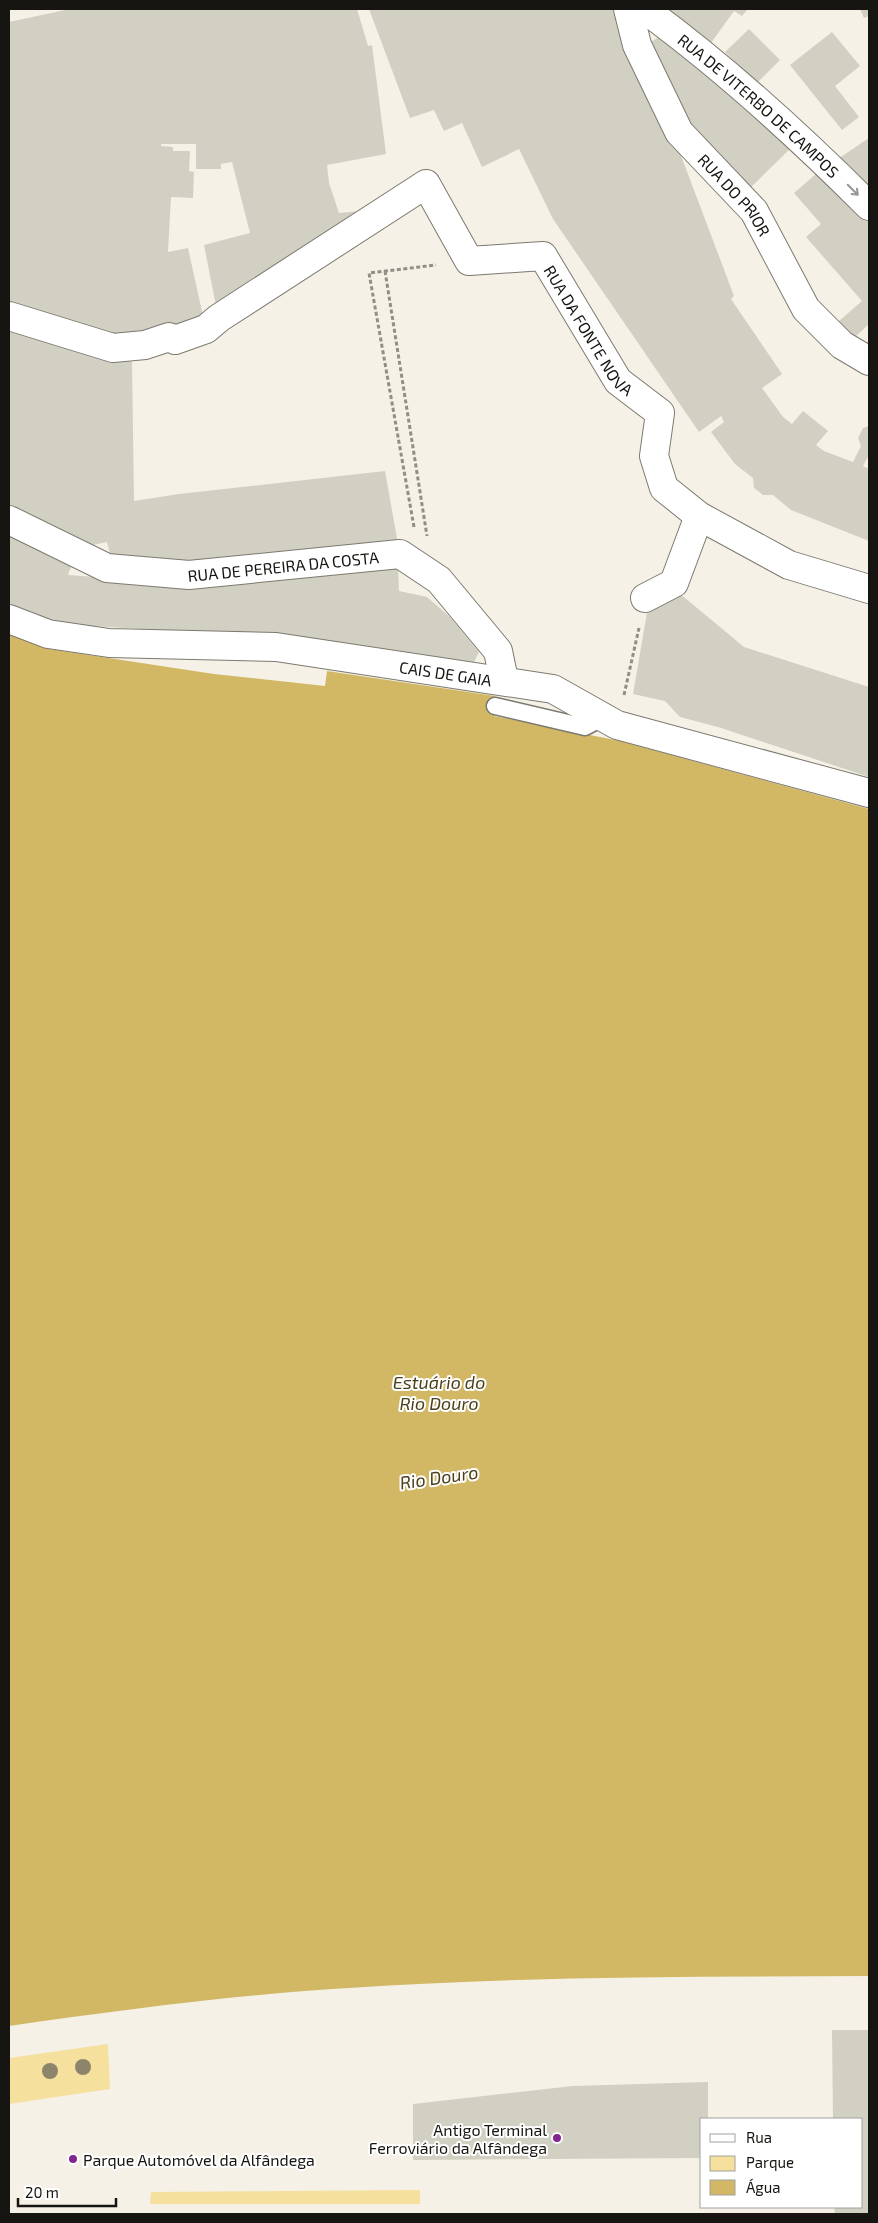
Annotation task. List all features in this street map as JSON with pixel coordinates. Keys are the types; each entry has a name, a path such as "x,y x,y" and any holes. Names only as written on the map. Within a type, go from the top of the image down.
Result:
{"street":[{"name":"RUA DO PRIOR","path":"628,9 637,45 679,132 754,211 806,309 842,345 869,361"},
{"name":"RUA DE VITERBO DE CAMPOS","path":"644,9 671,28 801,138 869,206"},
{"path":"9,316 113,348 145,345 168,337 175,340 206,329 219,318 426,184 469,260"},
{"name":"RUA DA FONTE NOVA","path":"469,260 543,256 618,380 660,413 654,456 664,488 700,516 789,565 869,589"},
{"path":"645,598 674,583 700,516"},
{"name":"RUA DE PEREIRA DA COSTA","path":"9,520 107,568 189,575 400,554 439,580 498,651 504,680"},
{"name":"CAIS DE GAIA","path":"9,618 48,634 109,643 276,646 554,689 611,721 869,794"}],"lane":[{"path":"495,706 585,727 611,721"}],"path":[{"path":"415,534 369,273 469,260"},
{"path":"385,272 427,533"},
{"path":"611,721 645,598"}],"green space":[{"path":"108,2044 110,2089 9,2104 9,2058"},
{"path":"420,2190 420,2204 150,2204 151,2192"}],"water":[{"name":"Estuário do Rio Douro","path":"9,633 49,649 214,674 325,686 327,671 495,696 494,716 620,741 869,809 869,1976 609,1978 414,1984 221,1999 9,2026"}],"building":[{"path":"70,9 357,9 368,46 372,45 386,154 327,165 329,183 339,213 380,209 217,311 204,245 250,233 232,162 221,164 221,169 196,169 196,144 161,144 161,146 173,147 173,151 190,151 189,171 194,172 193,198 171,197 168,252 188,248 205,325 117,342 9,310 9,22"},
{"path":"369,9 614,9 613,11 677,145 734,296 731,299 782,374 762,388 783,417 792,424 803,411 828,431 816,445 824,451 853,462 861,446 858,438 863,428 869,426 869,455 863,466 869,469 869,541 791,510 773,495 763,495 754,488 753,478 735,464 711,432 724,422 721,416 699,432 553,219 519,149 482,167 462,123 444,131 434,110 410,118"},
{"path":"662,9 748,9 742,16 734,11 708,47"},
{"path":"860,9 869,9 869,16 864,18"},
{"path":"749,29 780,60 756,84 725,52"},
{"path":"666,32 795,144 744,194 692,134 648,44"},
{"path":"832,32 860,66 835,86 859,117 842,130 790,65"},
{"path":"869,138 869,200 832,163"},
{"path":"824,167 869,218 869,324 854,338 839,321 862,301 806,237 821,224 794,193"},
{"path":"9,322 132,362 134,501 179,494 385,471 398,544 186,568 112,562 107,542 88,546 9,507"},
{"path":"9,532 72,564 68,575 215,585 398,566 399,591 427,597 450,617 479,652 474,662 264,633 194,632 58,624 9,604"},
{"path":"673,588 744,647 869,687 869,777 718,727 680,717 665,701 633,694 649,601"},
{"path":"832,2030 869,2030 869,2214 835,2214 834,2208 863,2208 863,2118 833,2118"},
{"name":"Antigo Terminal Ferroviário da Alfândega","path":"708,2082 708,2118 700,2118 700,2158 413,2160 413,2104 573,2086"}],"place":[{"name":"Antigo Terminal Ferroviário da Alfândega","path":"557,2138"},
{"name":"Parque Automóvel da Alfândega","path":"73,2159"}],"water label":[{"name":"Rio Douro","path":"439,1477"}]}
